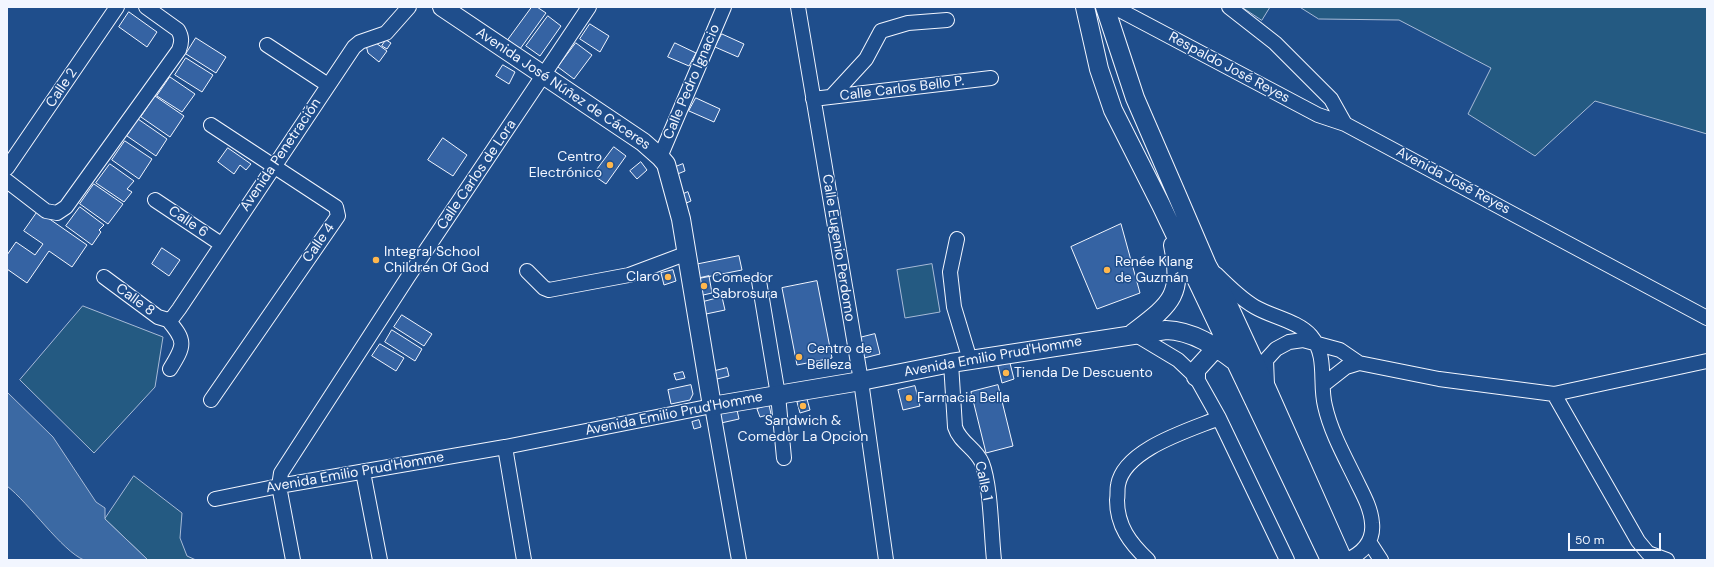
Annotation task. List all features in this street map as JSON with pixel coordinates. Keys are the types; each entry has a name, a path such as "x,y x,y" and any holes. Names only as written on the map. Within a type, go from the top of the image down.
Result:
{"main road":[{"path":"1085,7 1100,69 1113,110 1161,205 1236,362 1325,537 1343,560"},
{"path":"1106,7 1135,98 1207,265 1225,298 1267,389 1325,537 1330,560"},
{"name":"Avenida José Núñez de Cáceres","path":"448,9 543,76 643,142 666,164 681,219 685,254 712,406"},
{"name":"Avenida Emilio Prud'Homme","path":"1132,333 1152,318 1171,300 1177,282 1174,246 1161,205"},
{"name":"Avenida Emilio Prud'Homme","path":"712,406 861,381 951,363 1132,333 1166,330 1181,330 1216,348 1236,362"},
{"path":"1196,377 1196,370 1216,348"}],"street":[{"name":"Calle 2","path":"7,168 117,7"},
{"path":"7,181 46,211 57,213 66,206 182,44 181,36 178,30 146,7"},
{"name":"Avenida Penetración","path":"168,320 179,310 221,244 354,47 360,42 386,33 409,7"},
{"name":"Calle Carlos de Lora","path":"279,486 282,473 408,277 589,7"},
{"name":"Calle Pedro Ignacio","path":"660,157 724,7"},
{"name":"Calle Eugenio Perdomo","path":"798,7 861,381 886,560"},
{"name":"Respaldo José Reyes","path":"1114,7 1318,115 1345,124"},
{"path":"1229,7 1281,48 1331,99 1345,124"},
{"path":"831,97 866,59 881,31 908,23 947,20"},
{"path":"266,45 328,85"},
{"name":"Calle Carlos Bello P.","path":"814,99 991,78"},
{"name":"Avenida José Reyes","path":"1345,124 1707,318"},
{"name":"Calle 4","path":"211,125 336,207 338,216 211,400"},
{"name":"Calle 6","path":"155,200 221,244"},
{"path":"957,239 950,272 954,307 970,360"},
{"path":"527,271 544,288 549,290 629,275 685,254"},
{"path":"1207,265 1231,289 1253,306 1300,327 1310,335 1317,344 1321,356 1324,405 1336,436 1368,506 1373,524 1370,544 1355,557 1347,560"},
{"name":"Calle 8","path":"104,277 158,317 168,320"},
{"path":"759,281 778,395 784,458"},
{"path":"168,320 181,335 182,345 179,356 170,369"},
{"path":"1132,333 1178,360 1196,377 1219,418 1287,560"},
{"path":"1267,389 1266,360 1276,349 1289,342 1303,340 1340,350 1359,363 1439,379 1554,394 1707,361"},
{"name":"Calle 1","path":"951,363 955,427 957,435 964,443 974,450 982,464 986,483 994,560"},
{"path":"1323,385 1346,367 1359,363"},
{"path":"1554,394 1638,541 1648,553 1667,560"},
{"name":"Avenida Emilio Prud'Homme","path":"216,499 279,486 505,447 712,406"},
{"name":"Avenida José Núñez de Cáceres","path":"712,406 739,560"},
{"path":"1148,560 1133,546 1123,531 1117,510 1118,483 1127,467 1143,451 1172,437 1219,418"},
{"path":"505,447 524,560"},
{"path":"363,472 380,560"},
{"path":"279,486 293,560"},
{"path":"1370,544 1381,560"}],"shaded area":[{"path":"1242,7 1270,7 1262,20"},
{"path":"1300,7 1707,7 1707,134 1595,101 1535,156 1468,114 1491,68 1399,20 1319,19"},
{"path":"932,264 940,312 905,318 897,270"},
{"path":"83,306 163,337 155,387 94,453 20,380"},
{"path":"7,392 53,437 96,502 105,508 105,519 148,560 84,560 75,555 66,547 7,486"},
{"path":"134,476 182,513 180,538 187,556 196,560 148,560 105,519"}],"building":[{"path":"532,7 537,7 546,13 520,49 508,40"},
{"path":"129,12 157,32 147,47 119,27"},
{"path":"548,16 561,26 540,56 526,46"},
{"path":"590,24 609,36 600,52 580,39"},
{"path":"722,34 744,44 738,57 715,47"},
{"path":"196,38 226,57 216,73 186,54"},
{"path":"386,40 391,43 387,49 382,46"},
{"path":"376,43 387,51 379,62 368,53 366,45"},
{"path":"576,43 592,55 574,79 558,67"},
{"path":"675,43 696,53 689,66 668,57"},
{"path":"186,58 213,75 202,92 175,75"},
{"path":"503,65 515,72 509,84 496,76"},
{"path":"170,77 195,94 182,112 157,96"},
{"path":"155,96 184,116 170,137 141,117"},
{"path":"696,98 720,109 714,122 689,111"},
{"path":"138,119 167,139 156,156 127,136"},
{"path":"443,138 467,155 453,176 428,160"},
{"path":"125,141 152,159 139,179 112,160"},
{"name":"Centro Electrónico","path":"614,147 626,156 606,184 593,175"},
{"path":"228,148 251,164 246,170 240,165 234,174 218,162"},
{"path":"641,162 647,170 637,179 630,171"},
{"path":"110,164 134,181 127,189 132,192 124,202 96,183"},
{"path":"683,164 685,171 675,175 673,168"},
{"path":"94,184 123,204 108,224 80,204"},
{"path":"688,192 691,201 684,204 681,195"},
{"path":"80,207 104,225 99,230 101,232 92,245 66,226"},
{"path":"38,211 87,245 72,267 49,251 27,283 7,269 7,255 16,242 35,255 43,244 24,231"},
{"name":"Renée Klang de Guzmán","path":"1121,224 1140,293 1097,309 1071,247"},
{"path":"162,248 180,260 169,276 152,264"},
{"path":"739,256 742,270 696,279 694,265"},
{"name":"Claro","path":"673,270 676,281 664,285 661,273"},
{"name":"Comedor Sabrosura","path":"709,276 712,293 699,296 696,279"},
{"path":"817,281 832,358 797,365 782,288"},
{"path":"722,297 725,310 706,314 703,302"},
{"path":"402,315 432,334 424,346 394,327"},
{"path":"392,330 422,349 415,361 385,342"},
{"path":"875,334 880,354 864,358 859,338"},
{"path":"380,344 404,358 396,371 372,356"},
{"name":"Tienda De Descuento","path":"1010,363 1014,379 1002,383 998,366"},
{"path":"727,368 729,376 713,380 711,372"},
{"path":"683,372 685,378 676,380 674,374"},
{"path":"691,385 693,394 690,400 671,404 668,390"},
{"path":"998,385 1013,446 986,453 971,392"},
{"name":"Farmacia Bella","path":"915,386 920,406 903,410 898,390"},
{"name":"Sandwich & Comedor La Opcion","path":"807,399 810,410 800,413 797,402"},
{"path":"769,405 771,414 760,417 757,409"},
{"path":"737,410 739,419 721,423 719,414"},
{"path":"699,420 701,427 694,429 692,422"}],"place":[{"name":"Centro Electrónico","path":"610,165"},
{"name":"Integral School Children Of God","path":"376,260"},
{"name":"Renée Klang de Guzmán","path":"1107,270"},
{"name":"Claro","path":"668,277"},
{"name":"Comedor Sabrosura","path":"704,286"},
{"name":"Centro de Belleza","path":"799,357"},
{"name":"Tienda De Descuento","path":"1006,373"},
{"name":"Farmacia Bella","path":"909,398"},
{"name":"Sandwich & Comedor La Opcion","path":"803,406"}]}
